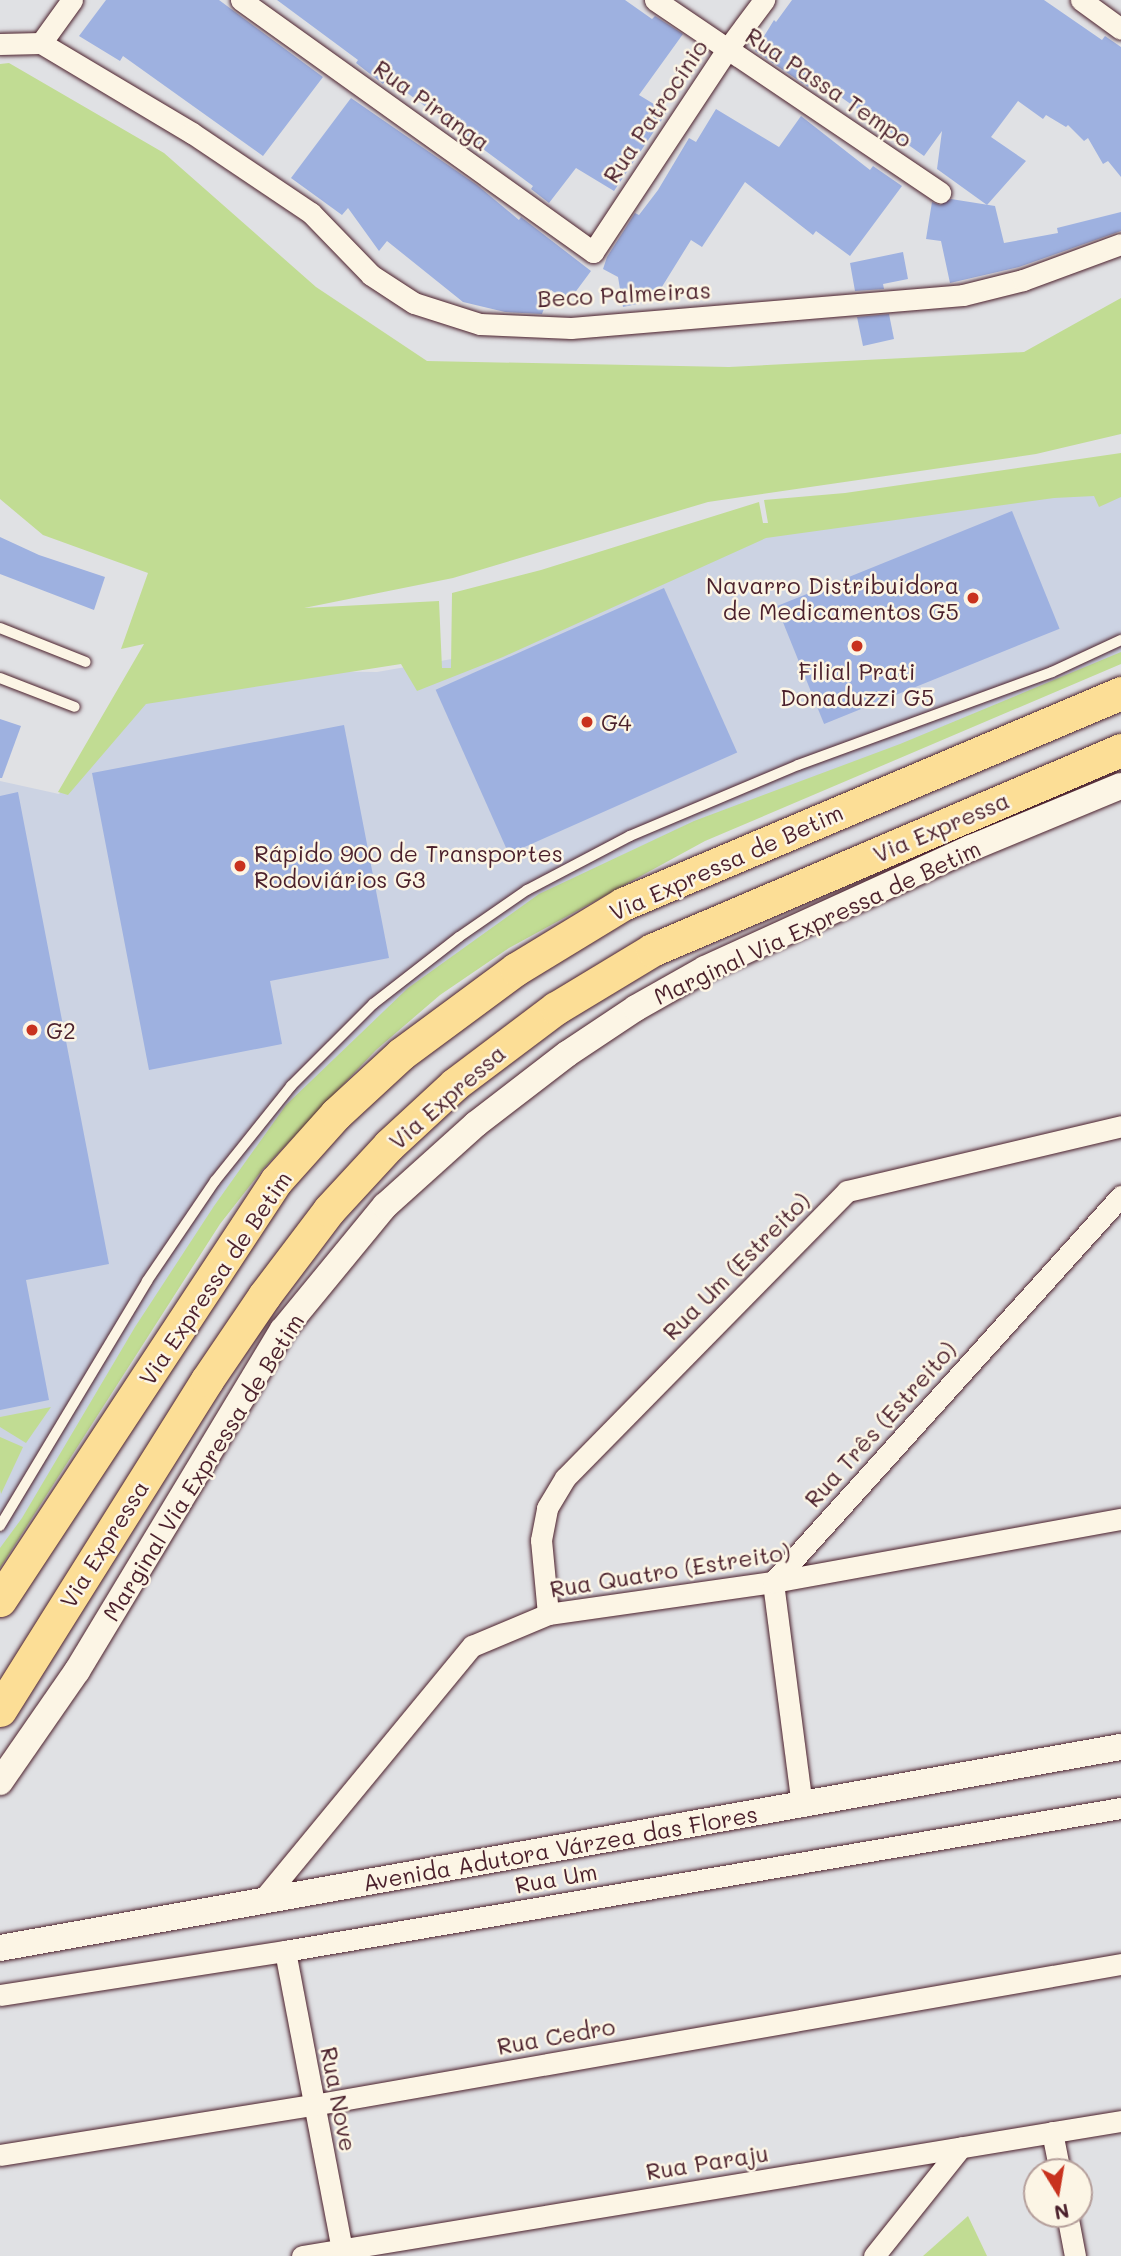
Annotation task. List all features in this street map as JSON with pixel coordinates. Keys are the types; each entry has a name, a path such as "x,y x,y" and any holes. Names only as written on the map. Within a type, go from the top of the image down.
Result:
{"highway":[{"name":"Via Expressa de Betim","path":"0,1600 276,1181 336,1114 401,1054 516,970 623,904 1121,693"},
{"name":"Via Expressa","path":"0,1710 199,1392 264,1296 355,1182 389,1144 455,1084 556,1008 652,950 1121,750"}],"street":[{"path":"0,44 41,43 72,0"},
{"name":"Rua Piranga","path":"241,0 593,252"},
{"name":"Rua Passa Tempo","path":"655,0 726,51 940,192"},
{"name":"Rua Patrocínio","path":"593,252 726,51 764,0"},
{"path":"1081,0 1121,29"},
{"name":"Beco Palmeiras","path":"41,43 192,133 311,213 371,275 414,303 481,324 571,328 963,295 1023,280 1121,244"},
{"name":"Marginal Via Expressa de Betim","path":"0,1782 78,1671 283,1330 385,1206 476,1124 567,1054 636,1008 705,969 971,848 1121,786"},
{"name":"Rua Um (Estreito)","path":"548,1614 541,1540 547,1508 565,1478 847,1191 1121,1126"},
{"name":"Rua Três (Estreito)","path":"773,1581 1121,1196"},
{"name":"Rua Quatro (Estreito)","path":"264,1898 472,1646 548,1614 773,1581 1120,1518"},
{"path":"773,1581 802,1806"},
{"name":"Avenida Adutora Várzea das Flores","path":"0,1948 264,1898 802,1806 1121,1747"},
{"name":"Rua Um","path":"0,1995 285,1951 1121,1808"},
{"name":"Rua Nove","path":"285,1951 342,2252"},
{"name":"Rua Cedro","path":"0,2155 313,2105 1121,1964"},
{"name":"Rua Paraju","path":"302,2256 342,2252 1121,2121"},
{"path":"1052,2132 1057,2158"},
{"path":"874,2256 961,2147"},
{"path":"1070,2228 1075,2256"}],"lane":[{"path":"0,628 86,662"},
{"path":"0,1526 147,1281 215,1181 291,1086 373,1004 527,890 630,836 798,765 1052,672 1121,640"},
{"path":"0,678 75,707"}],"shaded area":[{"path":"1121,472 1121,660 710,833 510,938 378,1038 243,1184 0,1556 0,781 59,794 159,670 377,672 492,652 761,527"}],"green space":[{"path":"9,63 164,153 316,287 427,361 729,367 1024,352 1121,298 1121,434 1036,454 708,502 453,578 304,608 439,601 442,668 451,668 452,593 541,570 759,502 763,523 768,523 764,500 845,493 1121,453 1121,497 1099,507 1094,496 1054,498 766,538 503,657 417,691 401,664 146,704 68,795 58,792 144,644 121,649 148,573 43,535 0,499 0,64"},
{"path":"1121,652 1121,664 705,841 509,948 440,995 376,1050 263,1169 220,1224 0,1568 0,1548 22,1518 135,1327 214,1206 286,1105 408,988 539,894 694,821 900,744"},
{"path":"51,1407 26,1443 0,1427 0,1417"},
{"path":"0,1437 23,1447 1,1494 0,1489"},
{"path":"968,2216 987,2256 923,2256"}],"building":[{"path":"106,0 219,0 323,77 263,156 123,56 120,61 79,36"},
{"path":"277,0 625,0 652,19 655,16 683,34 639,95 667,112 614,191 576,168 549,203 531,189 533,186 387,78 383,84 356,63 358,60"},
{"path":"792,0 1044,0 1102,40 1105,36 1121,47 1121,177 1108,161 1103,164 1088,138 1084,141 1068,125 1066,127 1046,115 1043,119 1018,101 991,137 1026,161 987,205 937,169 942,131 924,156 814,78 808,87 755,51 774,20 776,22"},
{"path":"351,98 477,185 519,220 521,217 591,271 568,302 551,290 542,314 505,312 463,302 387,241 379,251 348,208 342,215 291,178"},
{"path":"716,109 779,147 801,116 870,170 873,166 902,186 850,256 816,231 813,235 745,182 702,247 691,240 660,290 661,299 623,307 618,277 603,269 607,257 635,213 639,215 658,190 689,138 696,142"},
{"path":"951,199 995,206 1004,243 1058,233 1057,228 1121,212 1121,231 1019,267 950,283 941,241 926,239 932,202 940,205"},
{"path":"903,252 908,279 883,284 884,289 855,291 850,263"},
{"path":"889,314 894,339 863,346 857,317"},
{"path":"1012,511 1060,629 824,724 776,606"},
{"path":"0,537 39,555 105,577 94,610 0,574"},
{"name":"G4","path":"664,588 737,752 509,854 436,690"},
{"path":"0,719 21,726 2,778 0,778"},
{"name":"Rápido 900 de Transportes Rodoviários G3","path":"344,725 389,958 270,981 282,1044 149,1070 92,773"},
{"name":"G2","path":"18,792 109,1264 26,1280 49,1400 0,1410 0,796"}],"place":[{"name":"Navarro Distribuidora de Medicamentos G5","path":"973,598"},
{"name":"Filial Prati Donaduzzi G5","path":"857,646"},
{"name":"G4","path":"587,722"},
{"name":"Rápido 900 de Transportes Rodoviários G3","path":"240,866"},
{"name":"G2","path":"32,1030"}]}
